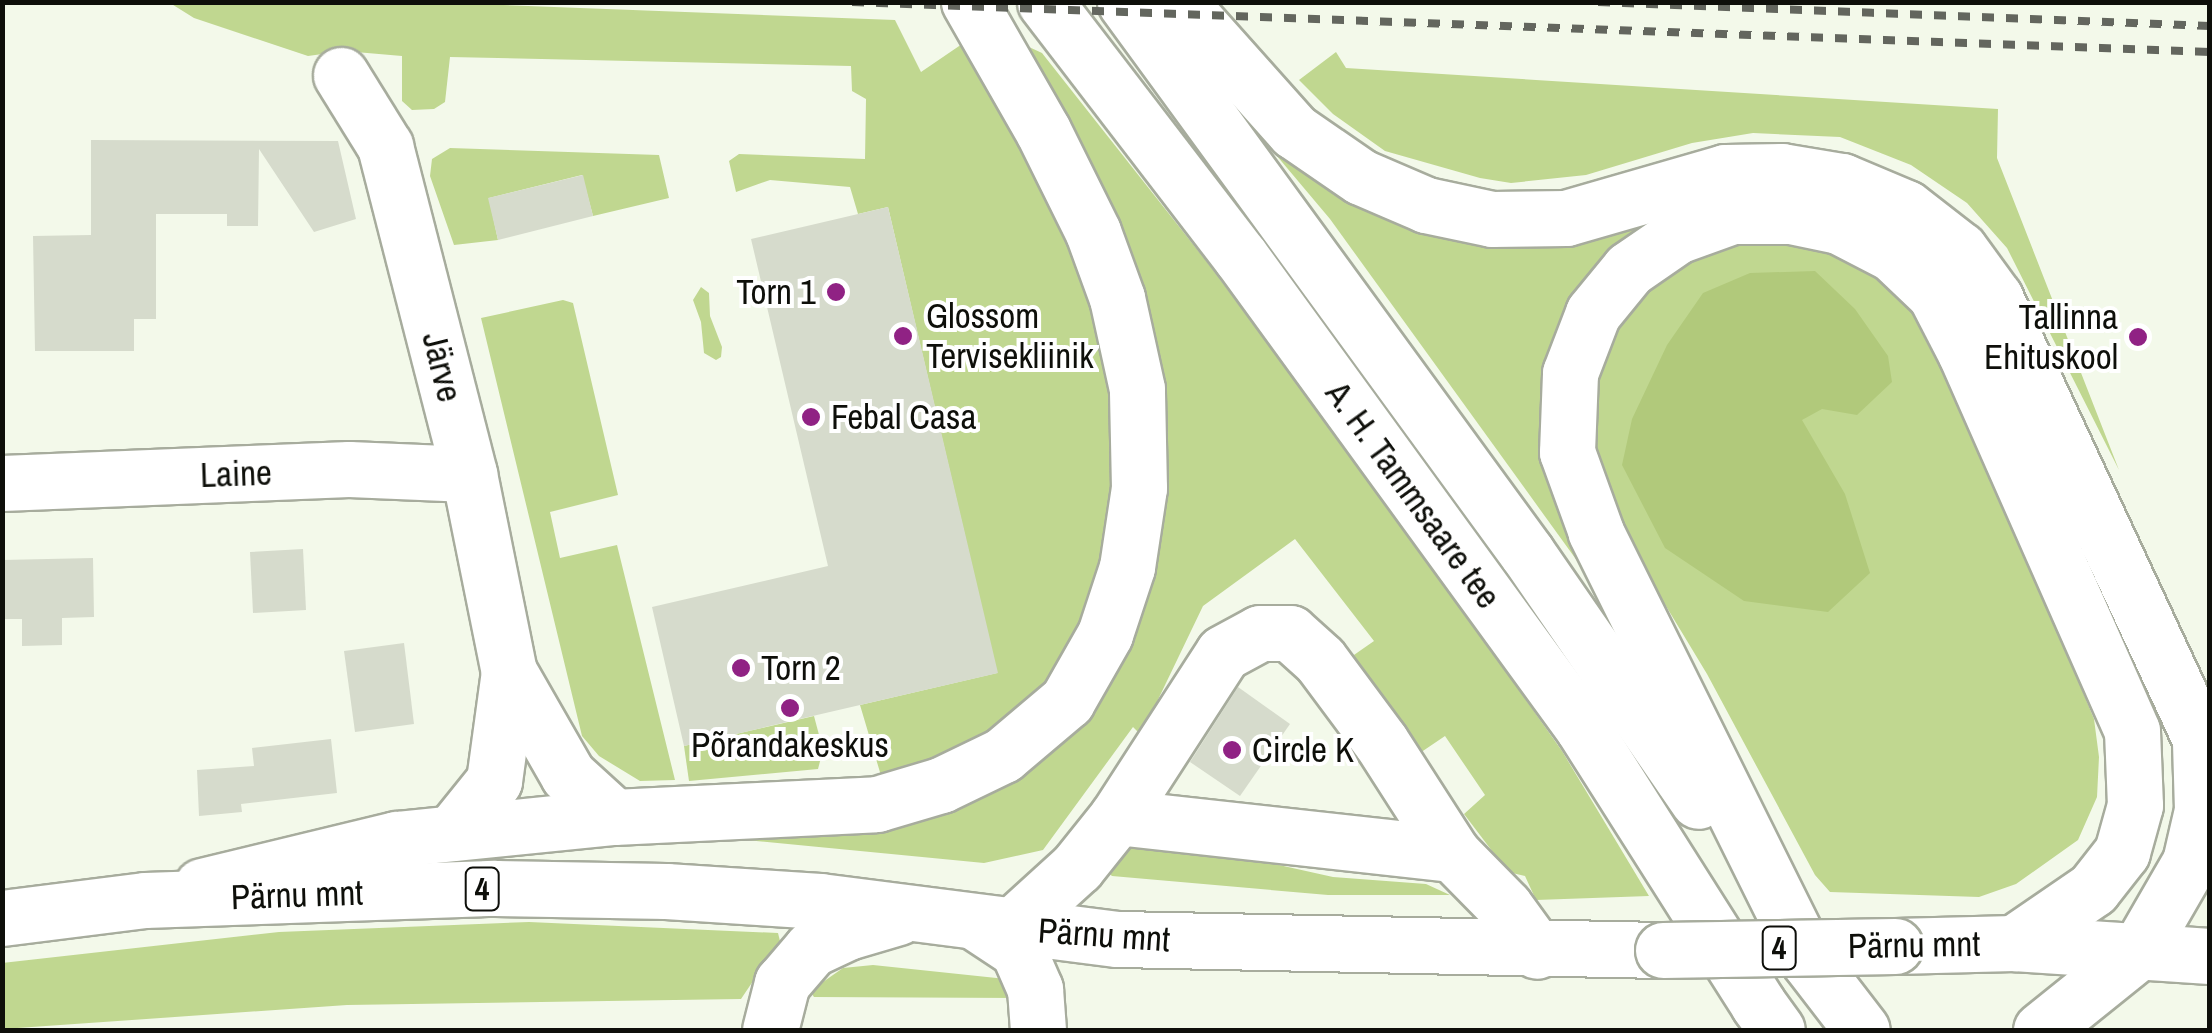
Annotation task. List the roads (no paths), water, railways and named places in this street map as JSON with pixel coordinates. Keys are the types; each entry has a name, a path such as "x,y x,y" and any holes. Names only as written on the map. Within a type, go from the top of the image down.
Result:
{"main road":[{"path":"145,900 396,839 614,817 877,804 941,785 1003,755 1067,702 1105,634 1127,566 1139,488 1137,389 1116,298 1093,232 1043,131 969,2"},
{"name":"A. H. Tammsaare tee","path":"1045,2 1240,256 1583,728 1767,1017"},
{"name":"A. H. Tammsaare tee","path":"1125,2 1527,553 1808,960"},
{"path":"1179,2 1294,130 1361,177 1426,205 1492,218 1566,218 1726,172 1782,170 1842,182 1906,208 1960,250 1995,298 2205,751 2202,810 2190,862 2138,952 2041,1030"},
{"name":"Järve","path":"341,74 385,146 468,474 509,672 568,775 614,817"},
{"path":"1862,1030 1808,960 1596,532 1567,452 1570,373 1594,313 1629,270 1677,236 1732,216 1791,216 1839,226 1893,254 1935,294 1973,369 2132,731 2135,805 2122,852 2093,888 2014,943"},
{"name":"Laine","path":"2,483 349,469 468,474"},
{"path":"1038,1030 1035,990 1018,950 993,926 1076,867 1118,817 1224,653 1260,633 1290,633 1320,660 1382,742 1453,854 1505,907 1537,951"},
{"name":"Järve","path":"452,834 494,782 509,672"},
{"path":"1118,817 1453,854"},
{"name":"Pärnu mnt","path":"2,918 145,900 590,890 804,900 1118,939 1537,951 2014,943 2210,956"},
{"path":"770,1030 782,983 811,950 847,932 916,912"}],"railway":[{"path":"852,2 2210,52"},
{"path":"1598,2 2210,26"}],"place":[{"name":"Torn 1","path":"836,292"},
{"name":"Glossom Tervisekliinik","path":"903,336"},
{"name":"Tallinna Ehituskool","path":"2138,337"},
{"name":"Febal Casa","path":"811,417"},
{"name":"Torn 2","path":"741,668"},
{"name":"Põrandakeskus","path":"790,708"},
{"name":"Circle K","path":"1232,750"}]}
